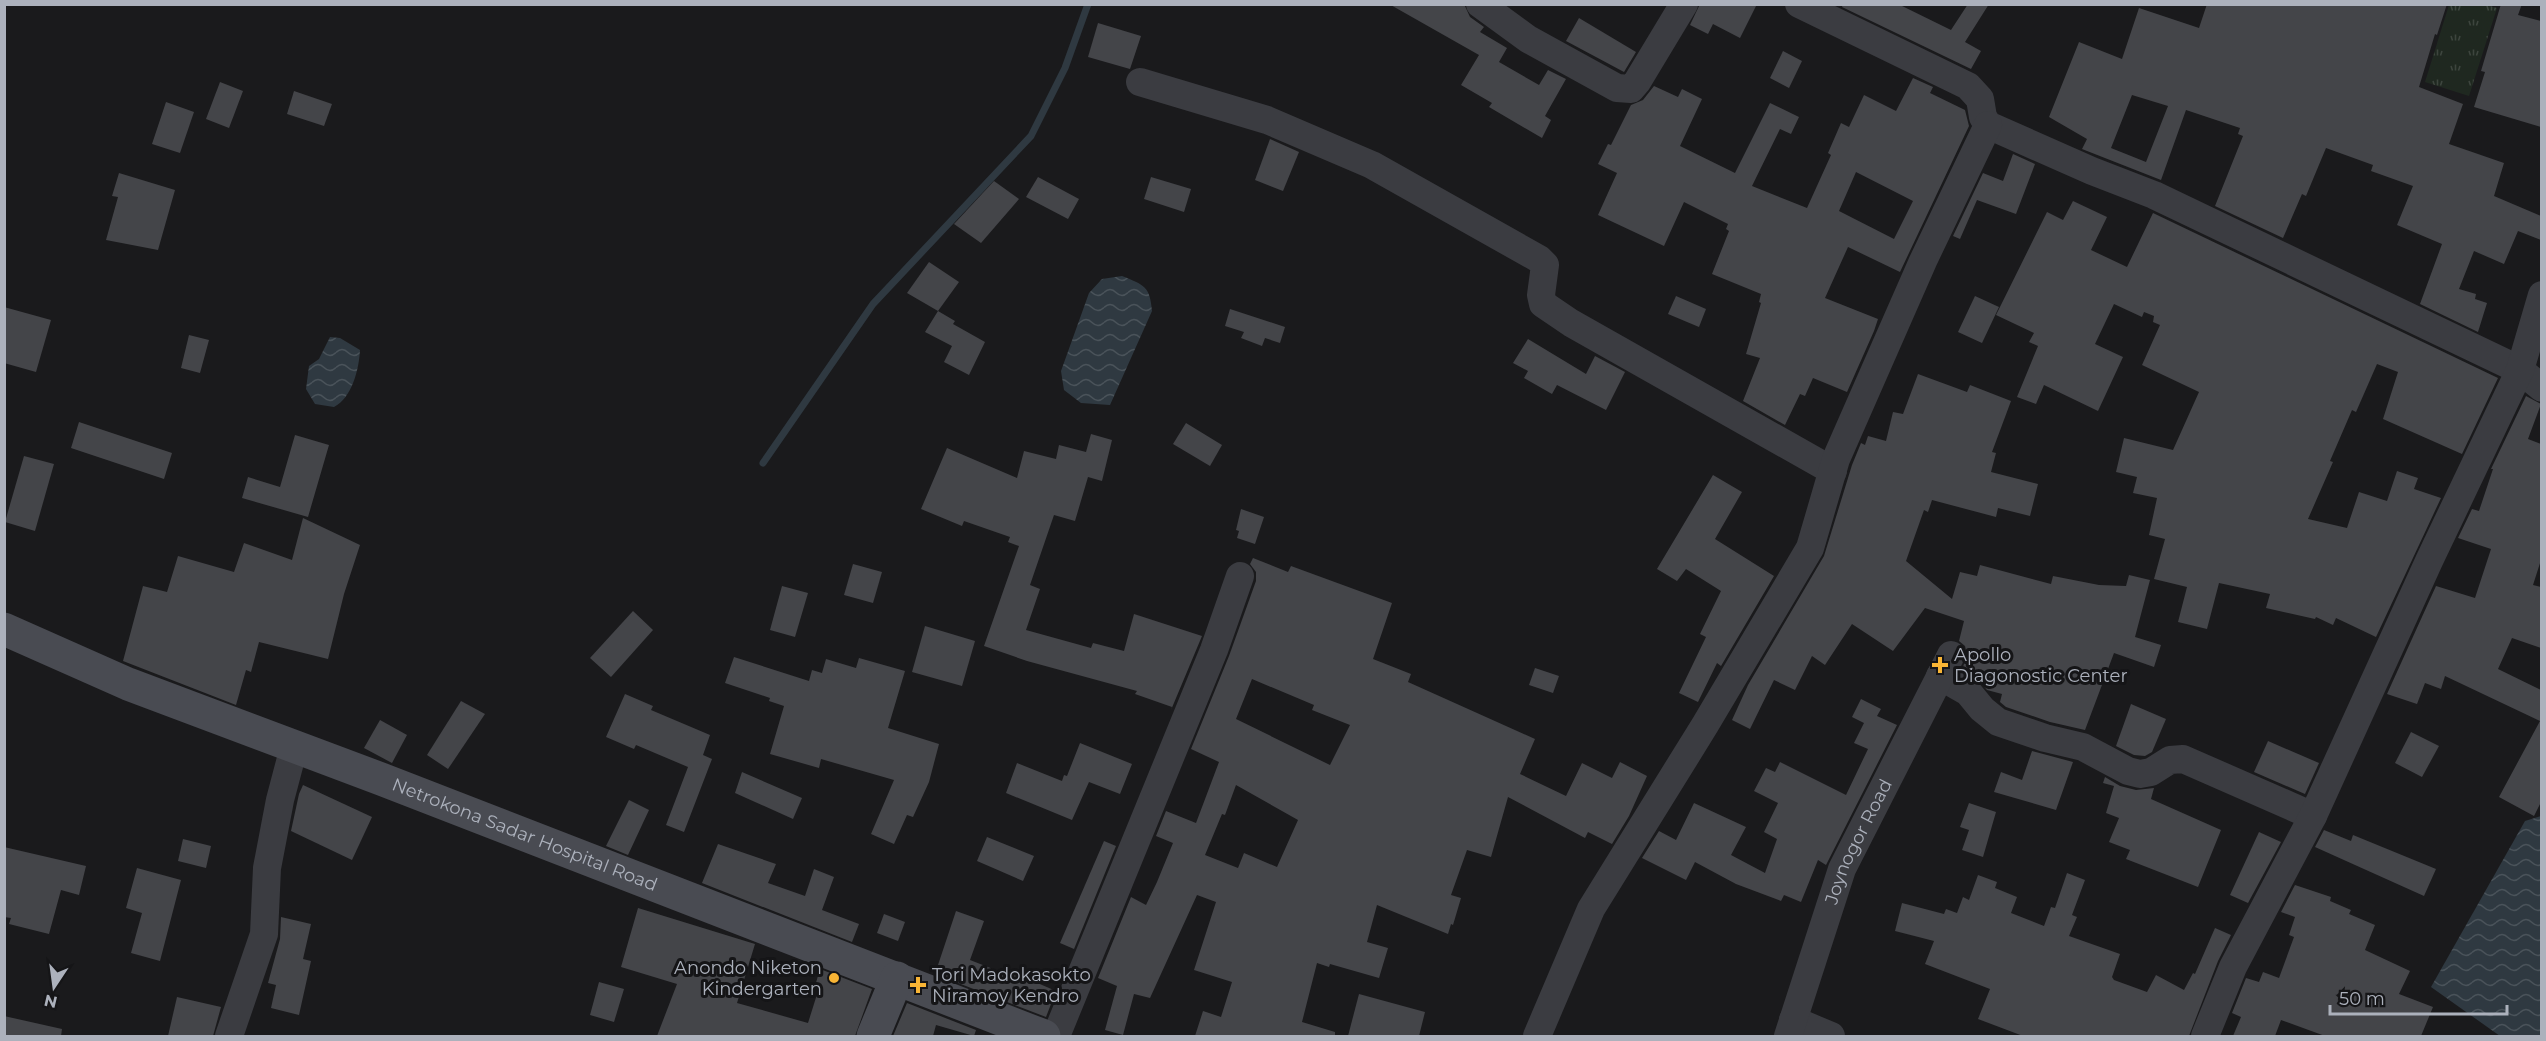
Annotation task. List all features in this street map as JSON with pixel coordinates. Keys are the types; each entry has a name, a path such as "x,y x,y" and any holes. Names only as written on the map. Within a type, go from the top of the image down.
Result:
{"street":[{"path":"1480,4 1528,39 1617,87 1631,89 1684,4"},
{"path":"1799,4 1968,86 1980,99 1983,117 1988,125 2092,171 2154,195 2520,370 2541,388"},
{"path":"1140,82 1268,120 1372,165 1528,253 1545,266 1541,295 1543,304 1571,323 1833,471"},
{"path":"1537,1036 1591,909 1705,725 1810,548 1833,471 1923,261 1988,125"},
{"path":"2205,1036 2233,967 2313,816 2429,561 2520,370 2541,295"},
{"path":"1056,1036 1209,660 1240,576"},
{"name":"Netrokona Sadar Hospital Road","path":"4,629 128,684 1044,1036"},
{"name":"Joynogor Road","path":"1790,1028 1842,869 1946,666 1982,710 1998,722 2045,738 2083,747 2128,771 2140,774 2151,772 2170,760 2183,759 2313,816"},
{"path":"229,1036 264,934 267,868 280,800 294,747"},
{"path":"873,1036 897,978"},
{"path":"1790,1028 1831,1036"}],"green space":[{"path":"2449,5 2487,5 2497,8 2469,96 2425,82"}],"water":[{"path":"1122,276 1141,284 1147,291 1152,311 1110,405 1081,403 1064,390 1061,371 1089,293 1102,279"},
{"path":"330,337 340,338 360,350 356,374 350,390 346,397 334,407 315,404 306,389 309,366 319,359"},
{"path":"2541,816 2541,1036 2500,1036 2431,987 2525,821"}],"building":[{"path":"1389,4 1464,4 1470,17 1484,27 1480,32 1507,48 1499,62 1539,85 1548,70 1566,79 1545,116 1551,120 1542,138 1489,107 1492,103 1461,85 1479,55"},
{"path":"1700,4 1757,4 1740,38 1713,24 1708,34 1690,25"},
{"path":"1843,4 1898,4 1951,30 1968,4 1989,4 1965,42 1981,51 1971,69 1842,7"},
{"path":"2207,4 2447,4 2419,87 2463,104 2449,144 2504,163 2494,196 2541,216 2541,240 2518,231 2504,264 2474,251 2459,289 2476,294 2475,299 2487,303 2478,332 2420,304 2442,244 2397,225 2413,186 2371,171 2373,165 2326,148 2306,196 2302,194 2283,238 2215,206 2243,136 2238,134 2240,128 2186,110 2161,180 2082,149 2087,139 2049,117 2079,42 2122,59 2139,8 2199,28","holes":["2132,95 2168,106 2146,162 2111,148"]},
{"path":"2501,4 2522,4 2518,15 2541,21 2541,127 2474,107 2485,72 2481,71"},
{"path":"1579,18 1636,52 1624,72 1566,41"},
{"path":"1098,23 1141,36 1130,69 1088,57"},
{"path":"1783,51 1802,61 1789,88 1770,78"},
{"path":"1913,78 1933,87 1930,93 1965,110 1969,126 1900,272 1848,247 1825,298 1878,319 1874,331 1847,392 1813,378 1805,396 1800,394 1785,425 1743,401 1760,358 1746,354 1761,303 1759,302 1761,294 1712,274 1729,231 1726,229 1728,224 1684,202 1664,246 1598,215 1617,173 1598,164 1608,144 1611,145 1631,105 1643,100 1654,86 1678,97 1682,89 1702,99 1680,146 1735,173 1770,103 1799,117 1791,134 1780,129 1752,186 1807,208 1831,155 1828,153 1841,123 1849,127 1864,95 1896,111","holes":["1856,172 1913,201 1894,239 1839,211"]},
{"path":"220,82 243,91 229,128 206,119"},
{"path":"294,91 332,104 324,126 287,114"},
{"path":"166,102 194,112 180,153 152,144"},
{"path":"1270,139 1299,152 1283,191 1255,180"},
{"path":"2013,154 2035,164 2016,214 1977,200 1960,239 1953,236 1983,173 2003,181"},
{"path":"119,173 175,190 158,250 106,240 118,197 112,196"},
{"path":"1038,177 1079,199 1068,219 1026,197"},
{"path":"1151,177 1191,189 1184,212 1144,199"},
{"path":"994,181 1019,199 981,243 954,224"},
{"path":"2073,201 2107,217 2091,250 2127,267 2153,213 2498,378 2462,454 2383,419 2398,372 2377,364 2356,412 2352,410 2330,461 2333,462 2308,519 2347,528 2359,492 2387,501 2397,471 2418,478 2414,489 2441,498 2376,637 2336,618 2333,625 2316,617 2315,619 2266,608 2270,594 2219,583 2207,629 2178,622 2187,587 2154,579 2165,539 2149,535 2157,498 2133,493 2137,477 2116,472 2124,438 2173,450 2199,392 2142,365 2160,325 2153,322 2154,316 2144,312 2142,317 2114,304 2095,344 2123,357 2098,411 2044,385 2036,404 2017,397 2038,346 2029,342 2034,333 1996,315 2047,212 2063,220"},
{"path":"929,262 959,282 938,311 907,293"},
{"path":"1676,296 1706,309 1699,327 1668,314"},
{"path":"1975,296 1999,307 1982,343 1958,332"},
{"path":"4,307 51,320 36,372 4,363"},
{"path":"1230,309 1285,327 1280,343 1265,338 1262,346 1241,338 1244,332 1225,326"},
{"path":"938,311 955,321 953,324 985,342 969,375 944,362 952,346 925,332"},
{"path":"189,335 209,340 200,373 181,368"},
{"path":"1528,339 1586,374 1595,356 1625,372 1606,410 1557,385 1552,394 1524,378 1528,371 1513,363"},
{"path":"1918,374 1967,392 1970,385 2011,401 1992,452 1996,453 1991,472 2038,484 2030,516 1998,508 1996,517 1932,500 1928,512 1924,510 1906,561 1952,599 1960,572 1977,576 1980,565 2051,584 2053,576 2099,585 2126,586 2129,575 2150,580 2135,637 2161,645 2154,667 2114,653 2085,730 2050,722 2006,707 2000,702 2002,694 1987,690 1977,678 1962,670 1967,655 1965,646 1959,641 1964,621 1925,608 1893,651 1852,624 1825,665 1812,656 1795,690 1774,680 1750,729 1732,720 1748,685 1824,556 1861,443 1865,445 1868,436 1886,441 1893,412 1903,414"},
{"path":"2526,396 2541,404 2528,439 2541,444 2541,560 2533,585 2541,587 2541,648 2512,638 2498,669 2541,690 2541,802 2534,816 2499,797 2540,721 2445,676 2441,689 2425,683 2417,704 2387,694 2436,586 2475,598 2491,549 2458,538 2472,509 2479,511 2493,469 2491,469"},
{"path":"79,422 172,453 164,479 71,448"},
{"path":"1186,423 1222,445 1210,466 1173,444"},
{"path":"1091,434 1112,440 1102,481 1088,477 1075,521 1054,515 1030,585 1040,589 1026,630 1091,648 1093,643 1124,651 1134,614 1202,636 1171,710 1172,707 1135,694 1137,691 1027,661 984,646 1019,546 1008,542 1010,537 964,521 962,526 921,509 947,448 1017,478 1024,451 1056,459 1059,445 1086,452"},
{"path":"295,435 329,445 308,517 242,498 248,477 280,487"},
{"path":"24,456 54,464 35,531 5,522"},
{"path":"1713,475 1742,492 1715,539 1774,576 1721,666 1717,663 1698,702 1679,693 1706,637 1700,634 1721,591 1686,569 1677,581 1657,569"},
{"path":"1241,509 1264,517 1255,544 1237,538 1239,531 1236,530"},
{"path":"303,518 360,545 344,594 328,659 259,642 251,672 246,670 236,705 123,661 143,586 167,592 178,556 234,572 244,543 292,560"},
{"path":"1253,558 1288,572 1291,566 1392,603 1373,659 1411,674 1408,682 1535,739 1520,774 1566,796 1582,763 1612,778 1620,762 1647,776 1629,816 1612,844 1588,832 1585,838 1508,797 1491,857 1467,850 1451,895 1461,898 1448,934 1377,905 1367,942 1388,948 1379,978 1330,964 1329,967 1317,963 1302,1022 1335,1032 1335,1036 1195,1036 1203,1011 1221,1017 1232,982 1194,970 1216,902 1197,895 1150,998 1134,994 1123,1035 1105,1030 1117,986 1098,978 1131,897 1146,905 1173,843 1156,836 1166,811 1196,823 1219,762 1191,749 1229,656 1256,581 1256,572 1250,564","holes":["1252,679 1314,705 1312,710 1350,725 1330,765 1236,719","1236,785 1298,820 1277,867 1244,853 1238,868 1205,855 1222,814 1225,815"]},
{"path":"853,564 882,572 873,603 844,595"},
{"path":"782,586 808,593 795,637 770,630"},
{"path":"633,611 653,630 611,677 590,658"},
{"path":"925,626 975,641 962,686 912,672"},
{"path":"734,657 809,681 812,670 822,673 826,659 856,668 859,658 905,671 888,728 939,744 929,782 913,817 907,815 894,844 871,834 894,780 821,759 819,768 770,754 784,706 769,701 770,698 725,683"},
{"path":"1535,668 1559,676 1553,693 1529,685"},
{"path":"625,694 653,706 651,710 710,735 703,755 712,759 684,832 666,825 688,767 636,745 634,749 606,737"},
{"path":"1861,699 1881,709 1877,716 1897,725 1826,865 1818,860 1801,902 1784,895 1781,901 1736,884 1695,862 1686,880 1642,858 1659,831 1676,840 1694,803 1746,827 1731,855 1765,873 1777,839 1764,832 1778,803 1754,791 1766,768 1775,772 1780,762 1846,795 1868,749 1854,743 1864,723 1852,717"},
{"path":"461,701 485,714 448,769 427,755"},
{"path":"2131,704 2166,719 2152,752 2145,756 2134,755 2116,746"},
{"path":"380,720 407,735 392,763 364,748"},
{"path":"2411,732 2439,746 2422,777 2395,763"},
{"path":"2268,741 2319,763 2305,794 2254,772"},
{"path":"1080,743 1132,764 1120,794 1089,782 1072,820 1006,793 1017,763 1062,781 1064,775 1067,776"},
{"path":"2032,751 2073,762 2056,810 1994,792 2001,772 2022,780"},
{"path":"742,772 802,798 793,819 735,793"},
{"path":"2105,777 2120,786 2136,790 2154,788 2151,799 2221,830 2198,887 2126,859 2130,850 2109,842 2119,818 2106,813 2114,786 2103,783"},
{"path":"303,785 372,817 352,860 291,831"},
{"path":"629,800 649,810 628,855 606,846"},
{"path":"1969,803 1996,812 1983,857 1962,850 1969,830 1960,827"},
{"path":"2324,830 2351,841 2353,835 2436,869 2424,896 2315,847"},
{"path":"2259,832 2281,842 2248,903 2230,895"},
{"path":"987,837 1034,856 1023,881 977,861"},
{"path":"183,839 211,846 206,868 178,861"},
{"path":"1104,841 1116,846 1074,949 1060,943"},
{"path":"718,844 776,864 768,883 805,896 814,869 834,877 822,910 859,924 852,942 702,883"},
{"path":"4,847 86,866 79,895 61,890 49,934 9,924 11,918 4,917"},
{"path":"137,868 181,880 160,961 131,953 142,913 126,908"},
{"path":"2067,873 2085,880 2072,915 2077,917 2069,936 2120,954 2112,977 2114,980 2147,992 2156,975 2184,990 2193,973 2195,974 2215,928 2231,935 2218,961 2189,1036 2023,1036 1978,1019 1990,989 1925,964 1934,941 1895,931 1902,903 1944,914 1946,909 1957,913 1963,897 1969,900 1978,875 1997,882 1995,888 2017,897 2011,913 2044,926 2051,907 2055,908"},
{"path":"2295,885 2331,897 2330,901 2351,910 2349,914 2375,925 2365,950 2410,971 2399,994 2433,1007 2421,1036 2325,1036 2281,1020 2275,1036 2233,1036 2241,1017 2232,1013 2246,978 2259,982 2263,972 2279,978 2294,937 2289,935 2295,917 2281,912"},
{"path":"638,908 755,944 737,1003 808,1023 819,988 815,986 820,969 872,989 855,1036 657,1036 677,984 621,967"},
{"path":"956,911 984,921 970,960 1011,976 1012,972 1056,991 1046,1017 935,974"},
{"path":"884,914 905,922 898,941 877,933"},
{"path":"281,917 311,924 303,959 311,961 299,1015 271,1008 276,985 268,983 280,939"},
{"path":"599,982 624,989 614,1022 590,1015"},
{"path":"1359,994 1425,1012 1419,1036 1348,1036"},
{"path":"177,997 221,1007 213,1036 168,1036"},
{"path":"907,1003 976,1030 974,1036 936,1025 933,1036 893,1036"},
{"path":"4,1016 62,1029 61,1036 4,1036"}],"waterway":[{"path":"763,463 873,304 1031,136 1065,68 1088,4"}],"place":[{"name":"Apollo Diagonostic Center","path":"1940,665"},
{"name":"Anondo Niketon Kindergarten","path":"834,978"},
{"name":"Tori Madokasokto Niramoy Kendro","path":"918,985"}]}
